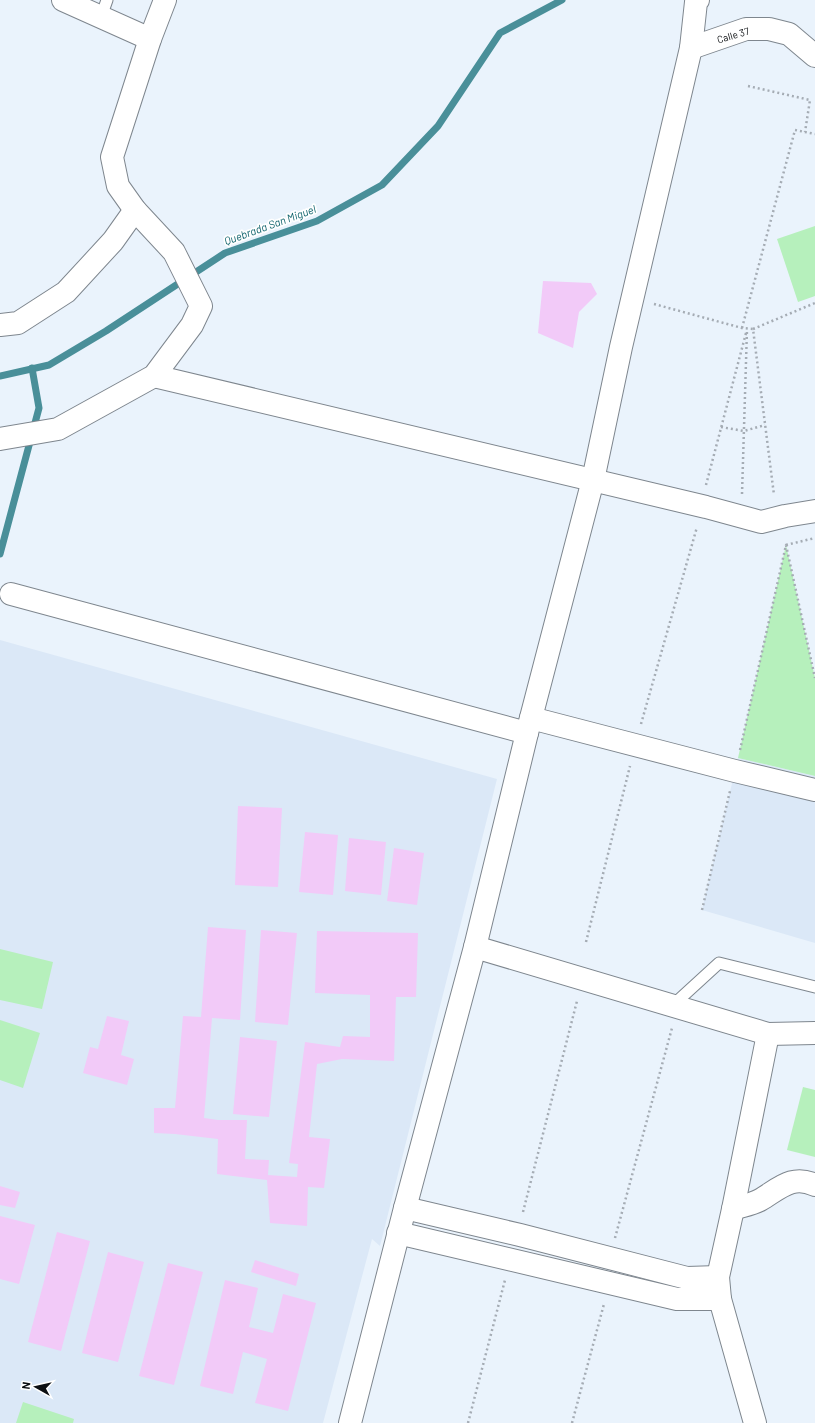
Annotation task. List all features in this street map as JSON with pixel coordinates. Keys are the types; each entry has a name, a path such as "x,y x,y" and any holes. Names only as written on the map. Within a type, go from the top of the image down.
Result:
{"street":[{"path":"63,0 104,8 150,39"},
{"path":"0,439 58,429 154,376 192,325 201,306 174,252 136,210 118,186 112,157 150,39 165,0"},
{"path":"350,1423 398,1233 475,947 529,726 593,480 621,347 691,48 696,2 698,0"},
{"name":"Calle 37","path":"691,48 746,29 769,28 789,34 815,56"},
{"path":"0,325 18,323 66,292 113,241 136,210"},
{"path":"154,376 706,507 761,522 815,511"},
{"path":"11,594 529,726 635,746 815,790"},
{"path":"475,947 768,1034 815,1033"},
{"path":"755,1423 720,1299 718,1277 734,1209 768,1034"},
{"path":"734,1209 759,1201 784,1184 806,1181 815,1185"},
{"path":"405,1208 521,1225 608,1248 687,1278 718,1277"},
{"path":"509,1270 521,1225"},
{"path":"398,1233 509,1270 595,1280 677,1299 720,1299"},
{"path":"595,1280 608,1248"}],"lane":[{"path":"672,1006 719,964 815,987"}],"path":[{"path":"748,86 810,100 805,132"},
{"path":"742,328 795,130 815,134"},
{"path":"650,303 747,329 752,329 815,303"},
{"path":"706,486 747,329"},
{"path":"742,496 747,329"},
{"path":"752,329 774,495"},
{"path":"721,427 744,431 765,425"},
{"path":"586,942 635,746 698,523"},
{"path":"786,545 815,538"},
{"path":"786,545 815,678"},
{"path":"702,910 786,545"},
{"path":"521,1225 577,1001"},
{"path":"608,1248 672,1028"},
{"path":"468,1423 509,1270"},
{"path":"572,1423 604,1304"}],"shaded area":[{"path":"0,640 497,779 380,1246 372,1239 323,1423 0,1423"},
{"path":"738,758 815,776 815,943 702,910"}],"green space":[{"path":"815,226 815,296 798,302 777,239"},
{"path":"786,545 815,678 815,776 738,758"},
{"path":"0,949 53,962 42,1009 0,1000"},
{"path":"0,1020 40,1033 23,1088 0,1080"},
{"path":"803,1087 815,1090 815,1157 787,1150"},
{"path":"23,1402 74,1419 73,1423 16,1423"}],"building":[{"path":"543,281 591,283 597,294 579,312 573,348 538,333"},
{"path":"238,806 282,808 278,887 235,885"},
{"path":"305,832 338,835 333,895 299,892"},
{"path":"349,838 386,842 381,895 345,891"},
{"path":"394,848 424,853 417,905 387,901"},
{"path":"208,927 246,930 240,1020 212,1018 204,1118 218,1120 247,1120 245,1159 269,1160 268,1175 297,1177 298,1164 289,1163 305,1042 340,1047 343,1036 370,1037 370,995 315,993 317,931 418,933 416,997 396,997 394,1061 342,1059 317,1064 309,1137 330,1139 324,1188 308,1187 307,1226 270,1223 267,1180 217,1174 218,1139 154,1133 154,1108 175,1108 183,1016 201,1017"},
{"path":"261,930 297,933 288,1025 255,1022"},
{"path":"107,1016 129,1021 121,1055 134,1059 127,1085 83,1073 90,1047 98,1049"},
{"path":"240,1037 277,1041 269,1117 233,1114"},
{"path":"0,1186 20,1192 15,1208 0,1205"},
{"path":"0,1216 35,1225 19,1284 0,1279"},
{"path":"57,1232 90,1241 61,1351 28,1342"},
{"path":"108,1252 144,1262 118,1362 82,1353"},
{"path":"255,1260 299,1274 296,1286 251,1272"},
{"path":"168,1263 203,1272 174,1385 139,1376"},
{"path":"225,1280 258,1288 249,1327 273,1333 283,1294 316,1303 288,1411 255,1403 267,1359 243,1352 233,1394 200,1386"}],"waterway":[{"name":"Quebrada San Miguel","path":"0,376 49,365 106,331 225,253 317,221 382,185 438,126 500,33 562,0"},
{"path":"0,554 39,408 32,368"}]}
